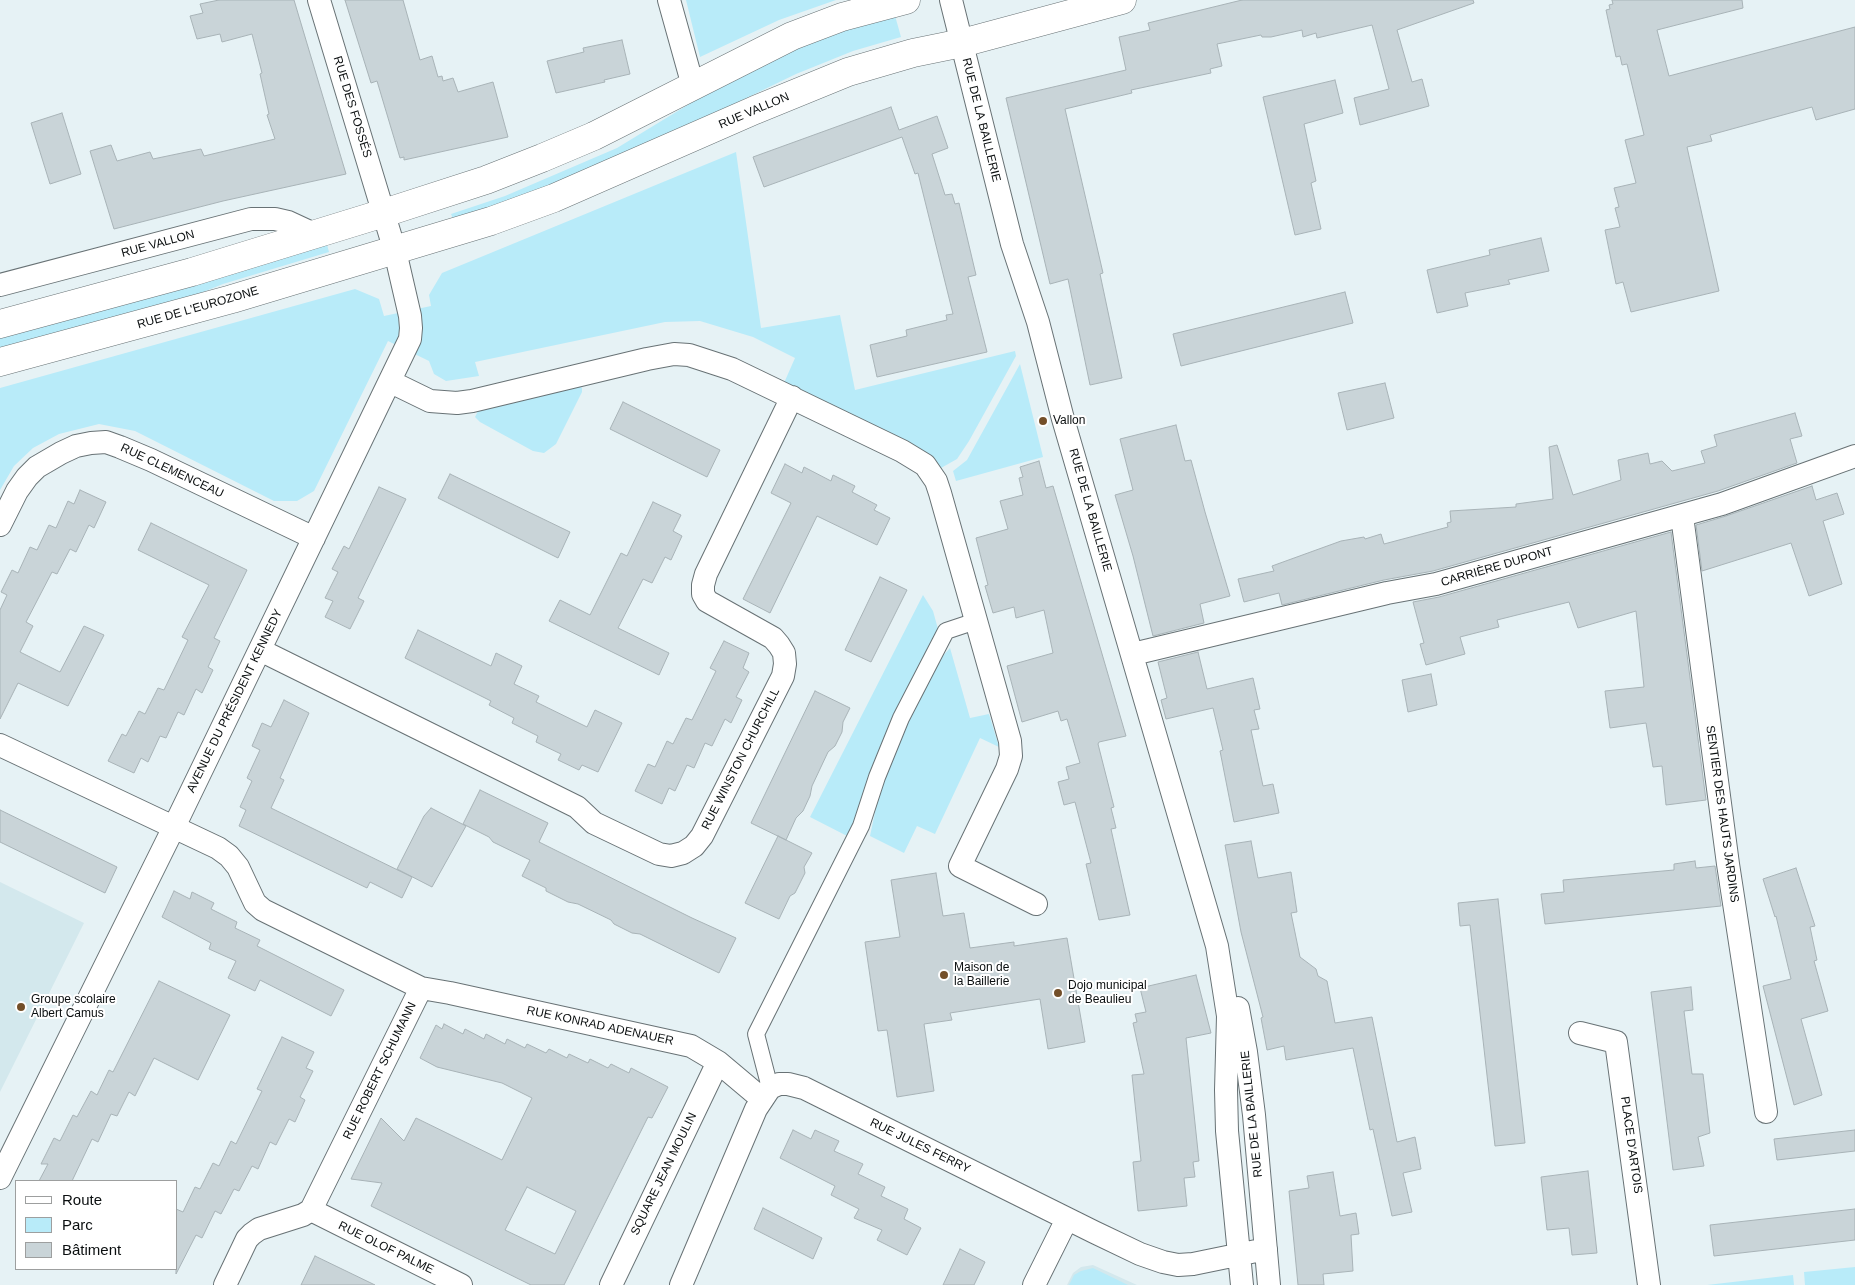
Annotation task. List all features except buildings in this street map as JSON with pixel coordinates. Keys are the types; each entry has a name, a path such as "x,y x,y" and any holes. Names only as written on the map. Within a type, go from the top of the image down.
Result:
{"main road":[{"path":"0,324 192,272 316,235 486,180 566,148 751,56 817,26 858,12 906,0"},
{"name":"RUE VALLON","path":"395,251 491,221 554,198 755,110 848,72 914,53 962,43 1122,0"},
{"name":"RUE DE L'EUROZONE","path":"0,362 232,299 395,251"}],"street":[{"name":"RUE DES FOSSÉS","path":"319,0 384,213"},
{"path":"669,0 693,86"},
{"name":"RUE DE LA BAILLERIE","path":"951,0 1012,244 1038,322 1063,418 1217,946 1228,1016 1227,1131 1242,1285"},
{"name":"AVENUE DU PRÉSIDENT KENNEDY","path":"0,1178 174,827 406,349 411,328 409,310 384,213"},
{"name":"RUE VALLON","path":"0,285 251,220 275,219 288,222 316,235"},
{"path":"391,382 430,401 457,403 647,359 674,354 689,355 732,369 902,451 925,465 936,481 1010,741 1011,756 1007,769 960,866 1036,904"},
{"name":"RUE WINSTON CHURCHILL","path":"260,650 577,808 594,823 659,854 672,856 683,853 694,846 702,836 782,676 785,664 784,653 773,638 707,601 703,594 703,585 706,574 792,397"},
{"name":"RUE CLEMENCEAU","path":"0,525 17,491 26,477 37,467 60,452 76,446 106,442 150,460 314,538"},
{"name":"CARRIÈRE DUPONT","path":"1133,654 1386,593 1436,584 1682,516 1747,496 1855,456"},
{"name":"SENTIER DES HAUTS JARDINS","path":"1682,516 1728,864 1766,1112"},
{"path":"681,1285 752,1119 766,1094 756,1034 861,826 877,777 901,718 946,631 976,620"},
{"path":"0,745 174,827"},
{"name":"RUE ROBERT SCHUMANN","path":"174,827 218,848 230,856 238,867 255,904 263,910 421,988 311,1210"},
{"name":"RUE DE LA BAILLERIE","path":"1217,946 1229,972 1237,1000 1246,1052 1254,1115 1269,1285"},
{"name":"RUE KONRAD ADENAUER","path":"421,988 691,1046 766,1094"},
{"name":"PLACE D'ARTOIS","path":"1580,1033 1616,1042 1649,1285"},
{"name":"SQUARE JEAN MOULIN","path":"611,1285 718,1062"},
{"name":"RUE JULES FERRY","path":"766,1094 779,1084 804,1088 1067,1219 1140,1254 1163,1262 1193,1264 1266,1249"},
{"path":"225,1285 247,1240 252,1234 259,1229 304,1215 311,1210"},
{"name":"RUE OLOF PALME","path":"311,1210 461,1285"},
{"path":"1034,1285 1067,1219"}],"shaded area":[{"name":"Groupe scolaire Albert Camus","path":"0,882 84,923 0,1092"},
{"path":"1093,1265 1137,1285 1067,1285 1073,1273 1081,1267"}],"green space":[{"path":"686,0 836,0 779,20 700,57"},
{"path":"894,12 901,37 853,51 796,74 730,106 456,226 451,214 505,196 617,148 773,53"},
{"path":"736,152 761,328 840,315 855,390 1015,351 1016,356 957,459 941,468 930,457 784,383 795,358 753,337 700,321 665,322 475,362 479,376 446,381 434,374 429,361 388,341 314,491 297,501 274,501 135,431 99,424 59,434 33,448 14,466 0,490 0,388 355,289 379,299 384,316 431,306 429,295 442,273"},
{"path":"326,241 329,252 223,284 166,307 0,357 0,334"},
{"path":"1020,364 1043,457 956,481 953,471 967,460"},
{"path":"579,386 582,388 582,392 556,444 544,453 533,451 480,422 475,417 480,407"},
{"path":"923,595 933,611 938,629 875,764 851,838 810,817"},
{"path":"950,648 970,718 989,714 999,747 980,738 935,834 917,826 904,853 870,836 882,779 902,732 941,658"},
{"path":"1855,1267 1855,1285 1805,1285 1804,1272"},
{"path":"1093,1268 1128,1285 1069,1285 1074,1275"},
{"path":"1793,1275 1794,1285 1707,1285"}],"place":[{"name":"Vallon","path":"1043,421"},
{"name":"Maison de la Baillerie","path":"944,975"},
{"name":"Dojo municipal de Beaulieu","path":"1058,993"},
{"name":"Groupe scolaire Albert Camus","path":"21,1007"}]}
